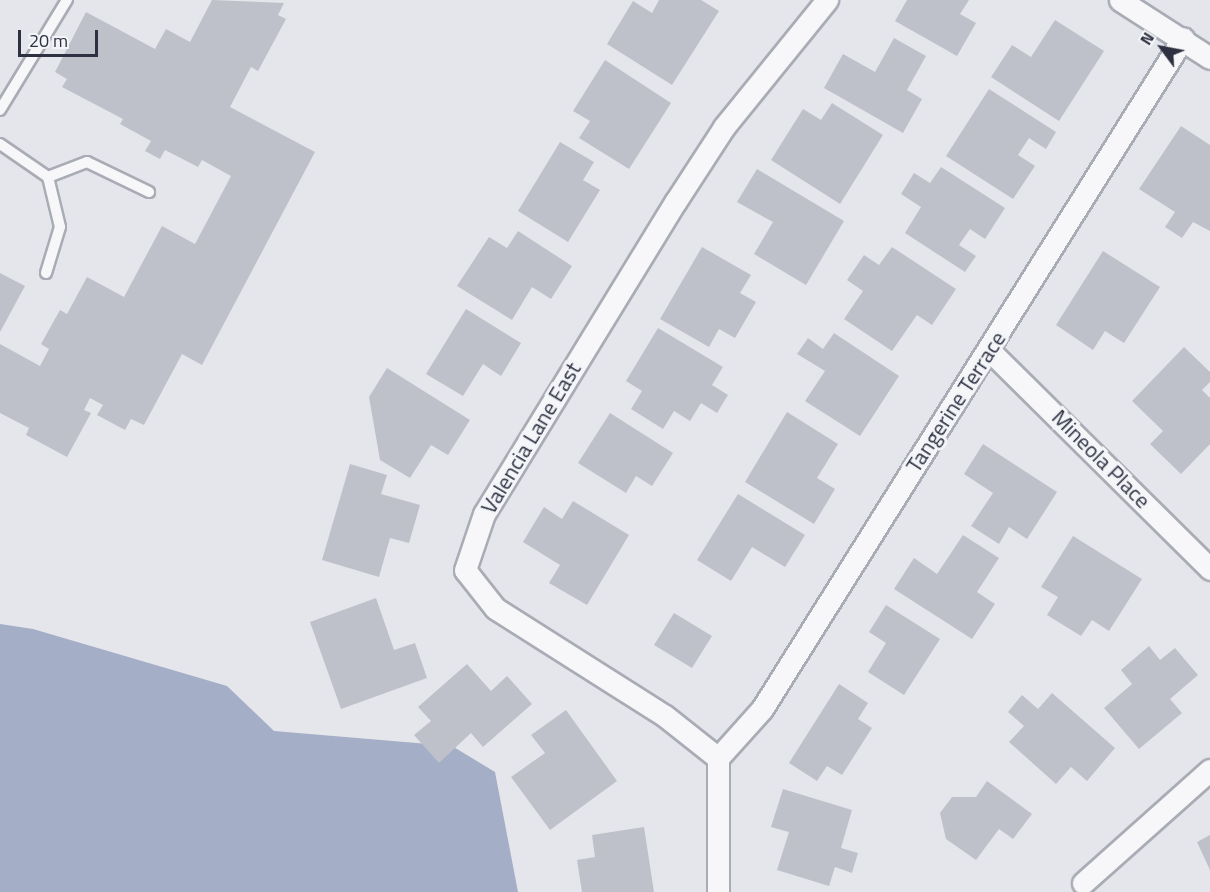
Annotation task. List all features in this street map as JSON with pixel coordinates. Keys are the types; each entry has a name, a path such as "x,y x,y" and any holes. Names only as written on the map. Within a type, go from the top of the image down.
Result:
{"street":[{"name":"Valencia Lane East","path":"718,758 665,716 495,608 465,570 484,514 682,191 724,127 827,0"},
{"path":"1120,0 1183,38 1210,58"},
{"name":"Tangerine Terrace","path":"718,758 762,709 990,351 1183,38"},
{"name":"Mineola Place","path":"990,351 1210,569"},
{"path":"718,758 718,892"},
{"path":"1083,883 1210,770"}],"lane":[{"path":"0,110 67,0"},
{"path":"0,144 48,177 60,227 46,273"},
{"path":"48,177 87,162 149,192"}],"water":[{"path":"0,624 33,629 227,686 274,731 452,746 495,772 518,892 0,892"}],"building":[{"path":"212,0 284,3 278,15 286,19 258,71 251,67 230,107 315,152 202,365 182,354 144,425 131,419 125,430 97,415 103,405 90,398 84,410 91,413 67,457 26,435 29,428 0,413 0,344 40,366 49,349 41,344 60,310 67,314 87,277 124,297 162,226 195,244 231,176 202,160 198,167 165,150 160,159 145,151 151,141 120,124 123,119 62,87 67,79 55,72 86,12 155,49 166,29 190,42"},
{"path":"659,0 701,0 719,11 672,85 607,44 633,1 652,13"},
{"path":"907,0 969,0 960,14 976,23 957,56 895,21"},
{"path":"1055,20 1104,51 1059,121 991,77 1012,45 1031,57"},
{"path":"894,38 926,56 907,90 922,99 903,133 824,88 843,54 875,72"},
{"path":"605,60 671,103 629,169 579,138 590,121 573,111"},
{"path":"989,89 1056,132 1046,149 1029,138 1018,155 1035,166 1013,199 946,156"},
{"path":"832,103 883,135 840,204 771,160 803,109 821,120"},
{"path":"1181,126 1210,145 1210,231 1193,222 1182,238 1165,227 1175,212 1139,189"},
{"path":"560,142 594,162 583,180 600,190 568,242 518,211"},
{"path":"941,167 1005,208 985,239 970,229 959,245 976,256 965,272 905,233 921,207 901,194 914,173 930,183"},
{"path":"757,169 844,221 806,285 754,254 773,222 737,202"},
{"path":"518,231 572,266 551,299 532,287 512,320 457,286 489,237 507,248"},
{"path":"702,247 751,275 740,293 756,302 735,338 719,329 709,347 660,319"},
{"path":"892,247 956,289 932,325 917,315 892,351 844,319 863,291 847,280 864,255 879,265"},
{"path":"1103,251 1160,287 1124,343 1105,331 1093,350 1056,325"},
{"path":"0,273 25,286 0,332"},
{"path":"466,309 521,343 501,376 483,364 463,396 426,374"},
{"path":"658,328 723,367 712,385 728,395 717,413 701,403 690,421 674,411 663,429 631,409 642,391 626,381"},
{"path":"834,333 899,376 860,436 805,401 825,371 797,354 808,338 823,349"},
{"path":"1184,347 1210,372 1210,382 1202,390 1210,398 1210,444 1181,474 1150,444 1163,431 1132,401"},
{"path":"387,368 470,420 448,455 431,445 410,478 380,460 369,397"},
{"path":"787,412 838,444 817,478 835,489 814,524 745,482"},
{"path":"610,413 673,453 652,486 636,476 626,493 578,463"},
{"path":"983,444 1057,492 1027,539 1009,527 999,544 971,526 993,493 964,474"},
{"path":"350,464 387,475 381,494 420,505 409,543 390,538 379,577 322,560"},
{"path":"738,494 805,535 785,567 752,547 731,581 697,560"},
{"path":"573,501 629,535 587,605 549,583 560,565 523,542 544,507 562,519"},
{"path":"963,535 999,558 977,592 995,604 972,639 894,589 914,558 937,574"},
{"path":"1073,536 1142,579 1109,631 1092,620 1081,636 1047,615 1058,597 1041,587"},
{"path":"376,598 394,650 415,643 427,678 341,709 310,622"},
{"path":"886,605 940,639 904,695 868,672 886,643 869,632"},
{"path":"674,613 712,636 692,668 654,645"},
{"path":"1149,646 1160,660 1175,648 1198,675 1170,699 1182,713 1139,749 1104,708 1132,684 1121,670"},
{"path":"467,664 491,691 507,676 532,704 483,747 471,733 439,763 414,735 431,721 418,707"},
{"path":"839,684 868,703 858,719 872,728 842,775 827,766 817,781 789,763"},
{"path":"1052,693 1115,748 1087,781 1071,767 1056,784 1009,742 1024,726 1008,712 1022,695 1038,709"},
{"path":"566,710 617,781 550,830 511,777 545,753 531,735"},
{"path":"987,781 1032,814 1013,839 999,829 976,860 946,839 940,813 952,797 976,797"},
{"path":"783,789 852,810 841,848 858,853 852,873 835,867 829,886 777,870 789,832 771,827"},
{"path":"644,827 654,892 582,892 577,860 595,857 592,835"},
{"path":"1210,835 1210,870 1197,842"}]}
